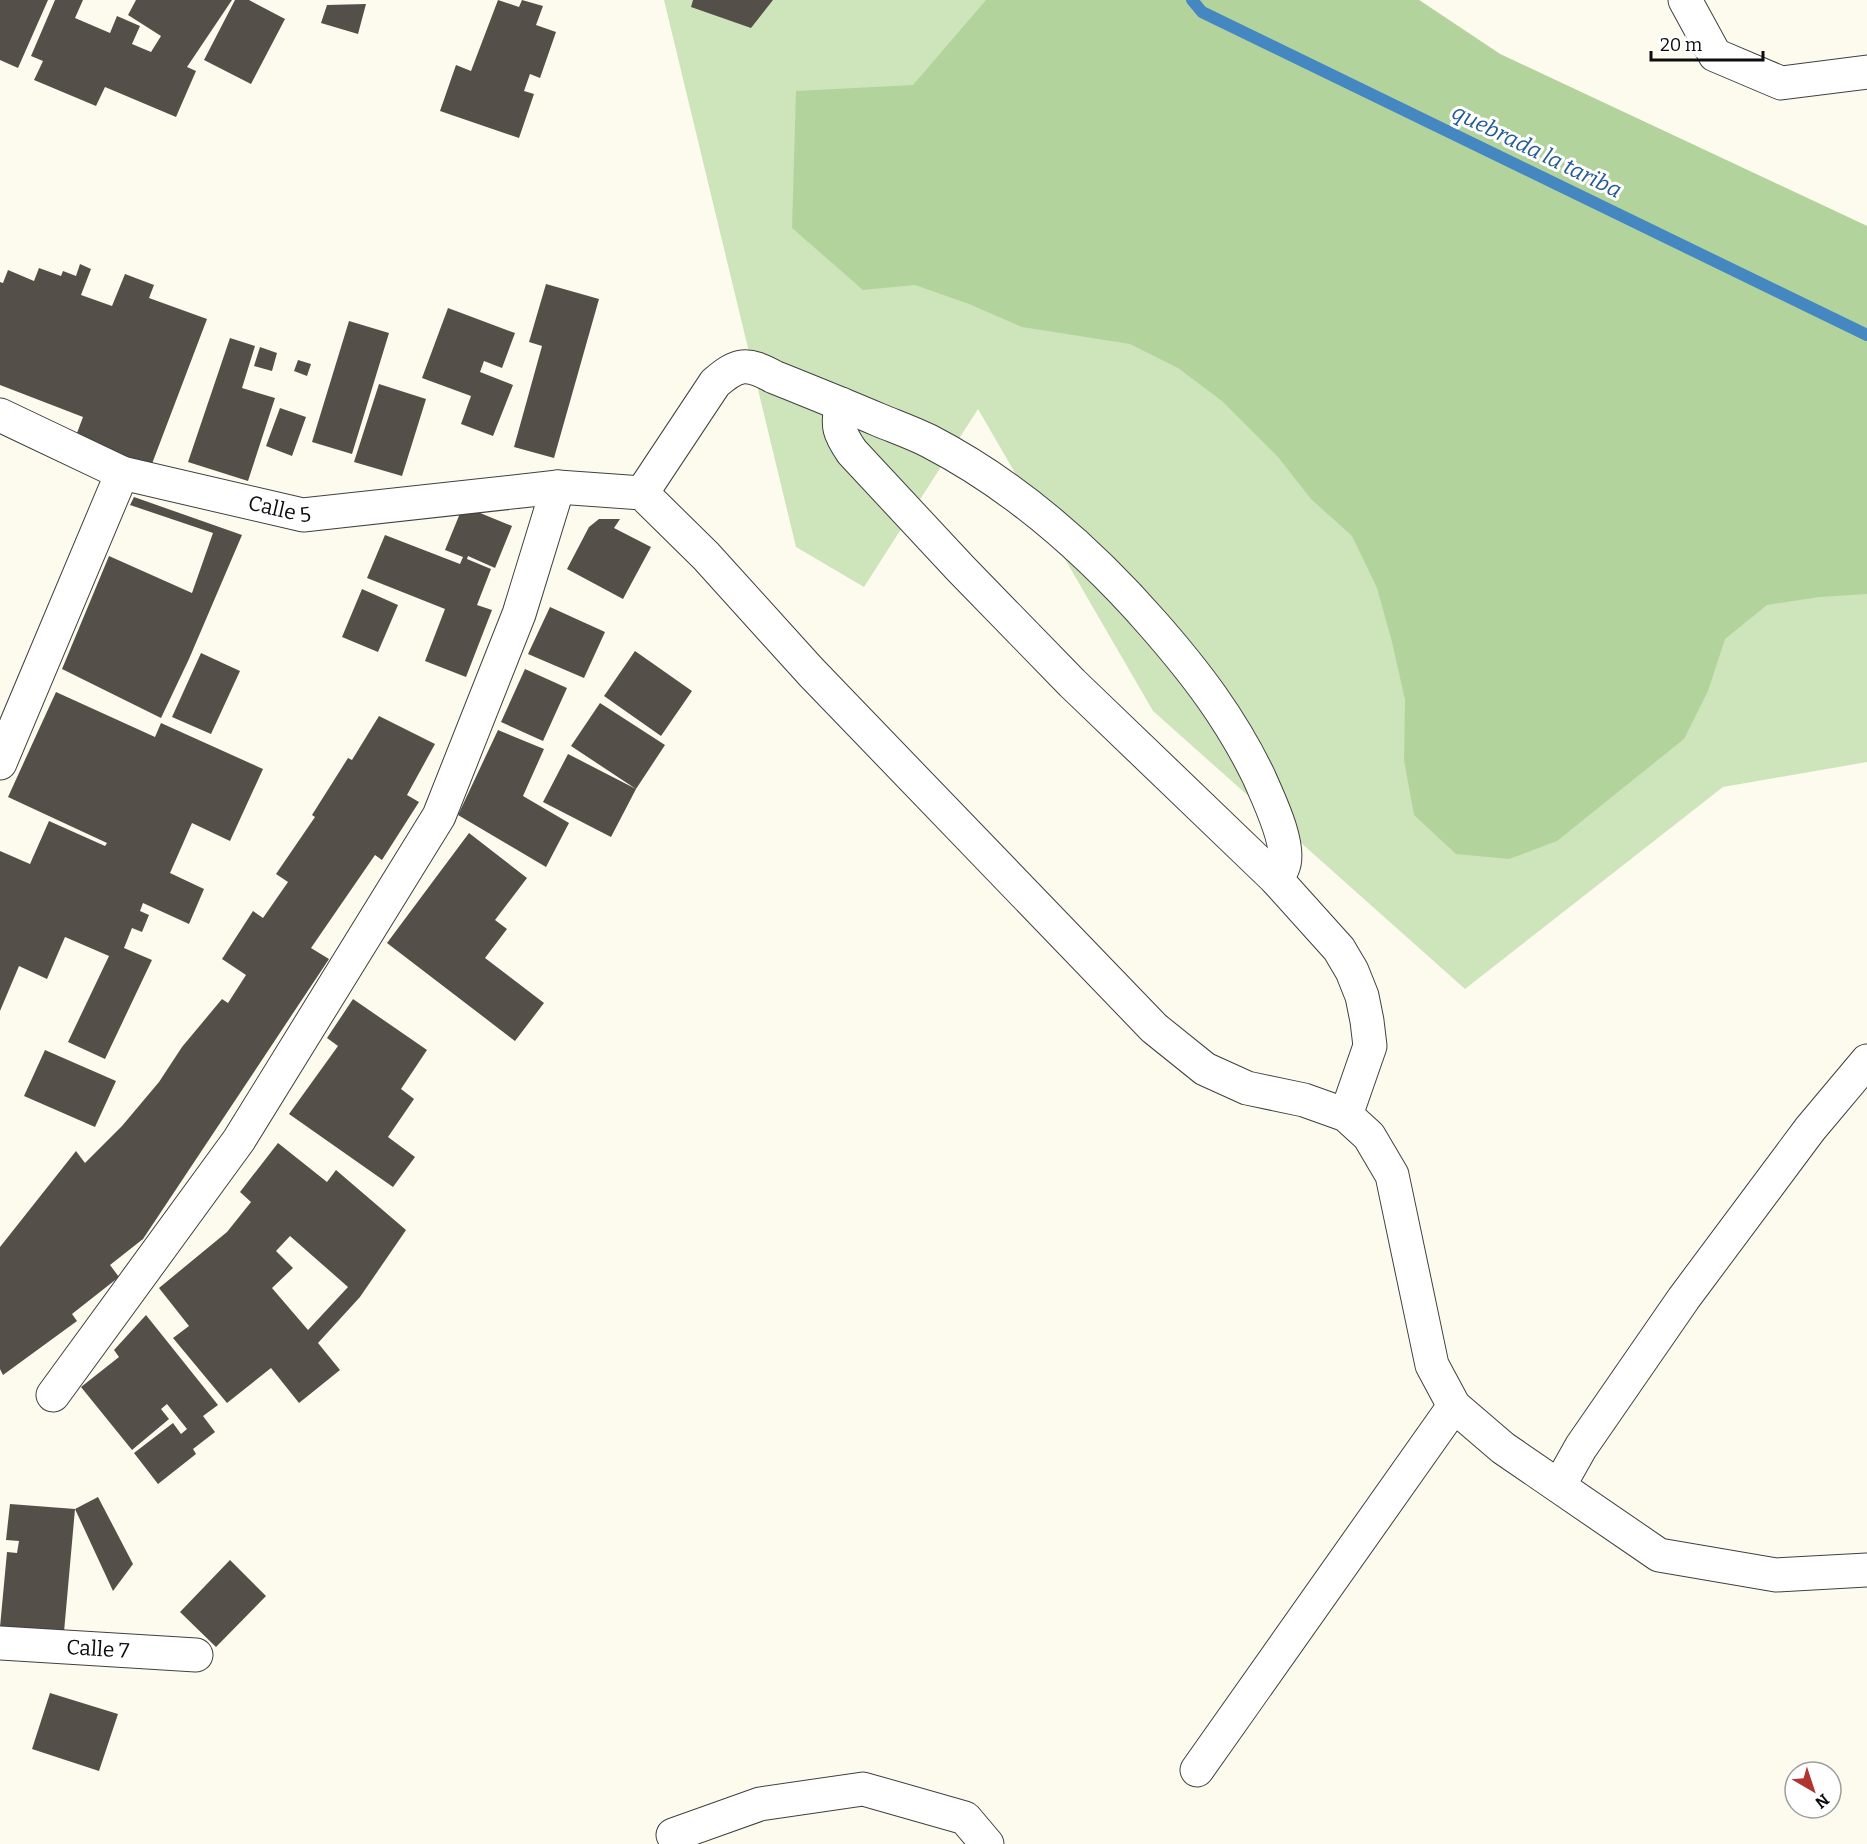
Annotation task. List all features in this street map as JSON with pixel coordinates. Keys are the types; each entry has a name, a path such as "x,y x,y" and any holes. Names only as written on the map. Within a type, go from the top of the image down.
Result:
{"street":[{"path":"1684,0 1715,55 1781,83 1867,72"},
{"path":"1276,879 1284,867 1286,847 1268,796 1245,749 1217,703 1199,678 1138,607 1056,526 972,466 928,440 774,377 760,369 742,365 730,370 715,383 642,494 706,556 811,672 1154,1028 1205,1069 1247,1088 1304,1101 1346,1115 1369,1136 1392,1175 1432,1365 1454,1406 1503,1448 1659,1555 1776,1575 1867,1570"},
{"path":"841,404 838,421 840,434 852,452 1064,675 1276,879 1339,949 1352,971 1362,996 1370,1046 1346,1115"},
{"name":"Calle 5","path":"0,415 122,473 303,515 567,488 642,494"},
{"path":"0,763 122,473"},
{"path":"53,1395 239,1140 439,816 567,488"},
{"path":"1559,1486 1581,1447 1684,1298 1809,1129 1867,1061"},
{"path":"1197,1770 1454,1406"},
{"name":"Calle 7","path":"0,1642 196,1655"},
{"path":"673,1835 759,1804 863,1789 965,1818 987,1844"}],"green space":[{"path":"664,0 1419,0 1500,54 1867,226 1867,762 1723,787 1465,989 1153,711 978,409 864,587 796,547"},
{"path":"986,0 1419,0 1500,54 1867,226 1867,594 1820,597 1767,605 1725,639 1708,691 1684,739 1557,841 1509,859 1456,854 1414,815 1404,760 1405,700 1377,588 1352,536 1311,499 1278,457 1222,401 1178,368 1130,344 1022,327 969,304 915,285 863,290 792,228 796,91 913,85"}],"building":[{"path":"0,0 48,0 18,68 0,60"},
{"path":"55,0 83,0 75,18 110,33 117,16 140,26 132,44 151,52 161,36 128,15 136,0 232,0 187,67 196,71 176,117 105,87 96,106 34,80 43,61 31,56"},
{"path":"235,0 249,0 285,19 251,84 204,60"},
{"path":"498,0 519,7 522,0 543,6 536,25 556,32 540,78 530,74 524,91 534,94 519,138 440,111 456,65 471,71"},
{"path":"693,0 773,0 751,28 691,7"},
{"path":"366,4 358,34 321,23 327,5"},
{"path":"80,264 91,269 81,295 112,306 125,274 154,285 149,298 207,319 150,469 74,441 83,417 0,385 0,282 3,283 8,270 34,281 39,268 61,276 63,271 76,276"},
{"path":"546,284 599,299 554,458 514,447 542,346 529,342"},
{"path":"448,308 515,333 502,368 484,361 480,372 513,385 493,436 461,424 471,396 422,378"},
{"path":"349,321 389,333 352,454 312,442"},
{"path":"230,338 255,346 242,388 275,398 248,481 188,462"},
{"path":"260,347 277,353 272,371 254,366"},
{"path":"298,360 311,364 307,376 294,371"},
{"path":"379,384 426,399 402,476 354,462"},
{"path":"280,408 306,417 292,456 266,446"},
{"path":"134,497 242,535 161,718 62,669 109,556 192,593 213,533 130,505"},
{"path":"463,506 512,526 495,568 468,556 467,559 491,569 477,605 492,610 466,677 425,661 445,609 367,578 385,535 460,564 463,557 445,550"},
{"path":"599,519 620,519 614,528 651,547 623,599 567,569 589,527"},
{"path":"362,589 398,605 378,652 342,637"},
{"path":"550,607 605,632 584,678 528,654"},
{"path":"635,651 692,691 661,736 604,696"},
{"path":"201,653 240,671 211,734 172,717"},
{"path":"525,669 567,688 543,741 501,722"},
{"path":"56,692 155,737 161,723 263,769 230,841 192,823 170,873 204,889 189,924 143,903 140,911 149,915 142,932 132,928 124,948 152,960 105,1059 68,1042 109,956 65,937 47,979 19,966 0,1011 0,851 30,864 49,821 105,846 107,843 8,797"},
{"path":"600,703 665,745 636,789 571,746"},
{"path":"379,716 435,744 407,795 419,802 382,860 375,855 311,948 329,959 143,1239 110,1265 119,1277 72,1314 77,1321 3,1375 0,1369 0,1247 76,1151 85,1163 122,1126 159,1082 182,1047 222,999 228,1003 246,975 222,959 253,911 263,918 288,882 276,874 315,817 312,815 348,758 352,760"},
{"path":"498,730 544,749 523,796 569,823 546,867 458,815"},
{"path":"568,754 636,789 611,837 543,802"},
{"path":"469,833 527,878 495,920 507,929 485,958 544,1003 515,1041 387,943"},
{"path":"353,999 427,1050 401,1089 414,1099 388,1137 415,1157 393,1187 289,1114 338,1046 327,1038"},
{"path":"45,1050 116,1081 95,1127 24,1096"},
{"path":"278,1143 327,1182 336,1170 406,1230 360,1297 318,1343 340,1370 299,1403 271,1368 227,1403 173,1338 189,1326 159,1288 227,1232 251,1202 240,1192","holes":["290,1236 348,1287 308,1330 272,1288 293,1268 276,1251"]},
{"path":"146,1315 218,1405 203,1416 215,1432 193,1449 196,1454 158,1484 134,1453 173,1423 181,1434 187,1429 167,1404 161,1409 169,1419 132,1450 81,1387 119,1357 114,1350"},
{"path":"98,1497 133,1564 113,1591 75,1509"},
{"path":"10,1504 75,1509 64,1632 0,1627 7,1552 17,1553 19,1541 6,1540"},
{"path":"230,1560 266,1596 216,1647 180,1612"},
{"path":"50,1693 118,1714 99,1771 32,1749"}],"waterway":[{"name":"quebrada la tariba","path":"1192,0 1202,12 1867,335"}]}
